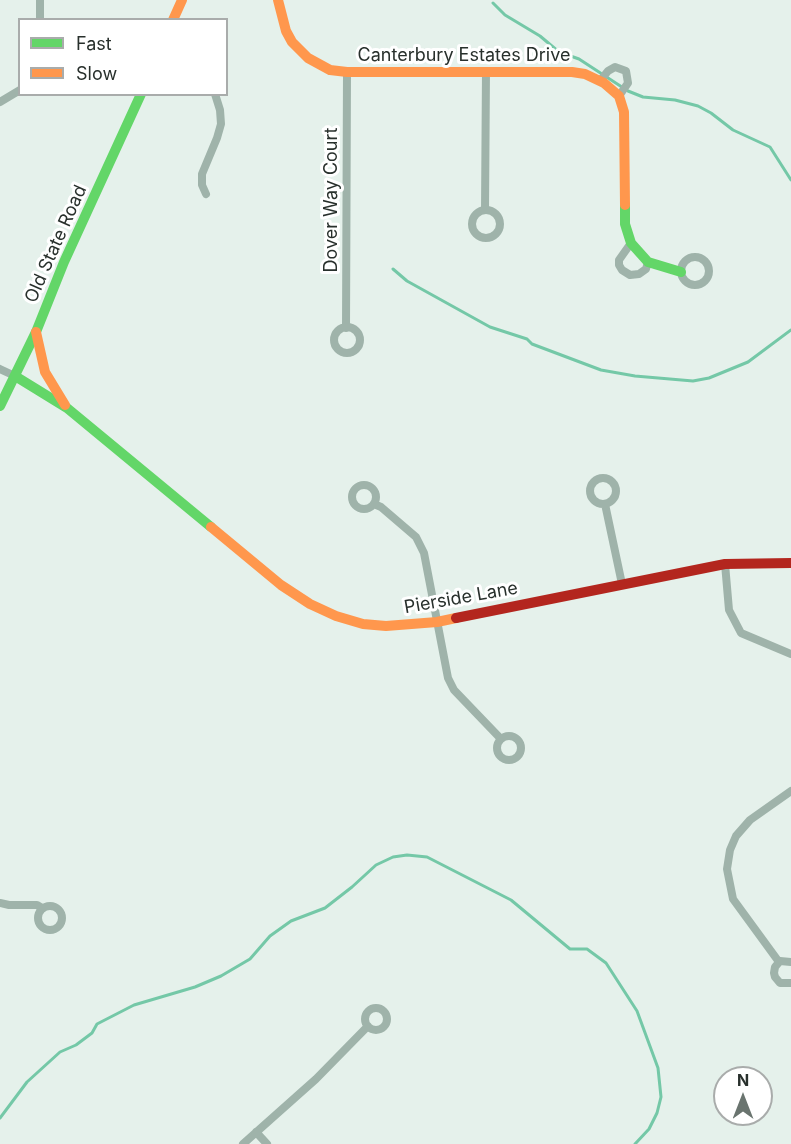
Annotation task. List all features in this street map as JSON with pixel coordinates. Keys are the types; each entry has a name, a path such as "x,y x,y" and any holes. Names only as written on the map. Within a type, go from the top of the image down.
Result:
{"street":[{"path":"40,0 40,18"},
{"path":"174,18 182,0"},
{"name":"Canterbury Estates Drive","path":"278,0 286,31 298,49 317,65 330,70 347,72 572,72 585,74 600,81 619,96"},
{"path":"600,81 608,71 615,68 626,71 628,83 619,96 625,122 625,224 631,243 648,261 663,268 681,272"},
{"path":"485,210 486,71"},
{"name":"Dover Way Court","path":"346,328 347,72"},
{"path":"0,102 18,91"},
{"name":"Old State Road","path":"0,406 36,332 64,262 140,96"},
{"path":"206,194 202,185 202,174 221,124 216,96"},
{"path":"631,243 619,260 622,270 630,275 639,274 646,269 648,261"},
{"path":"36,332 45,372 67,408"},
{"name":"Pierside Lane","path":"0,369 67,408 281,585 310,604 336,616 363,624 386,626 437,622 725,564 791,563"},
{"path":"374,504 381,507 416,537 424,553 448,678 454,690 501,739"},
{"path":"605,504 622,584"},
{"path":"725,564 729,610 741,633 791,654"},
{"path":"779,962 733,899 727,869 735,836 750,820 791,791"},
{"path":"0,903 37,905 42,908"},
{"path":"779,962 791,962"},
{"path":"779,962 774,971 775,977 780,983 791,983"},
{"path":"243,1144 316,1079 368,1026"},
{"path":"256,1132 267,1144"}],"waterway":[{"path":"493,3 505,15 540,36 559,52 579,59 628,91 643,97 675,100 698,106 733,130 770,147 791,180"},
{"path":"393,269 407,281 490,327 527,339 532,344 601,370 635,376 693,381 709,378 748,362 791,330"},
{"path":"0,1118 27,1082 60,1052 76,1045 92,1033 97,1024 134,1005 195,987 221,976 250,959 270,936 291,921 325,908 376,865 393,857 407,855 427,857 511,900 570,949 587,949 606,963 637,1011 658,1068 661,1097 657,1113 649,1129 635,1144"}],"traffic: fast":[{"path":"0,406 36,332 64,262 140,96"},
{"path":"625,205 625,224 631,243 648,262 681,272"},
{"path":"15,376 67,408 211,527"}],"traffic: slow":[{"path":"174,18 182,0"},
{"path":"278,0 286,31 292,42 308,58 330,70 347,72 572,72 585,74 604,83 619,96 624,112 625,205"},
{"path":"36,332 45,372 65,405"},
{"path":"211,527 281,585 310,604 336,616 363,624 386,626 437,622 456,618"}],"traffic: jam":[{"path":"456,618 725,564 791,563"}]}
